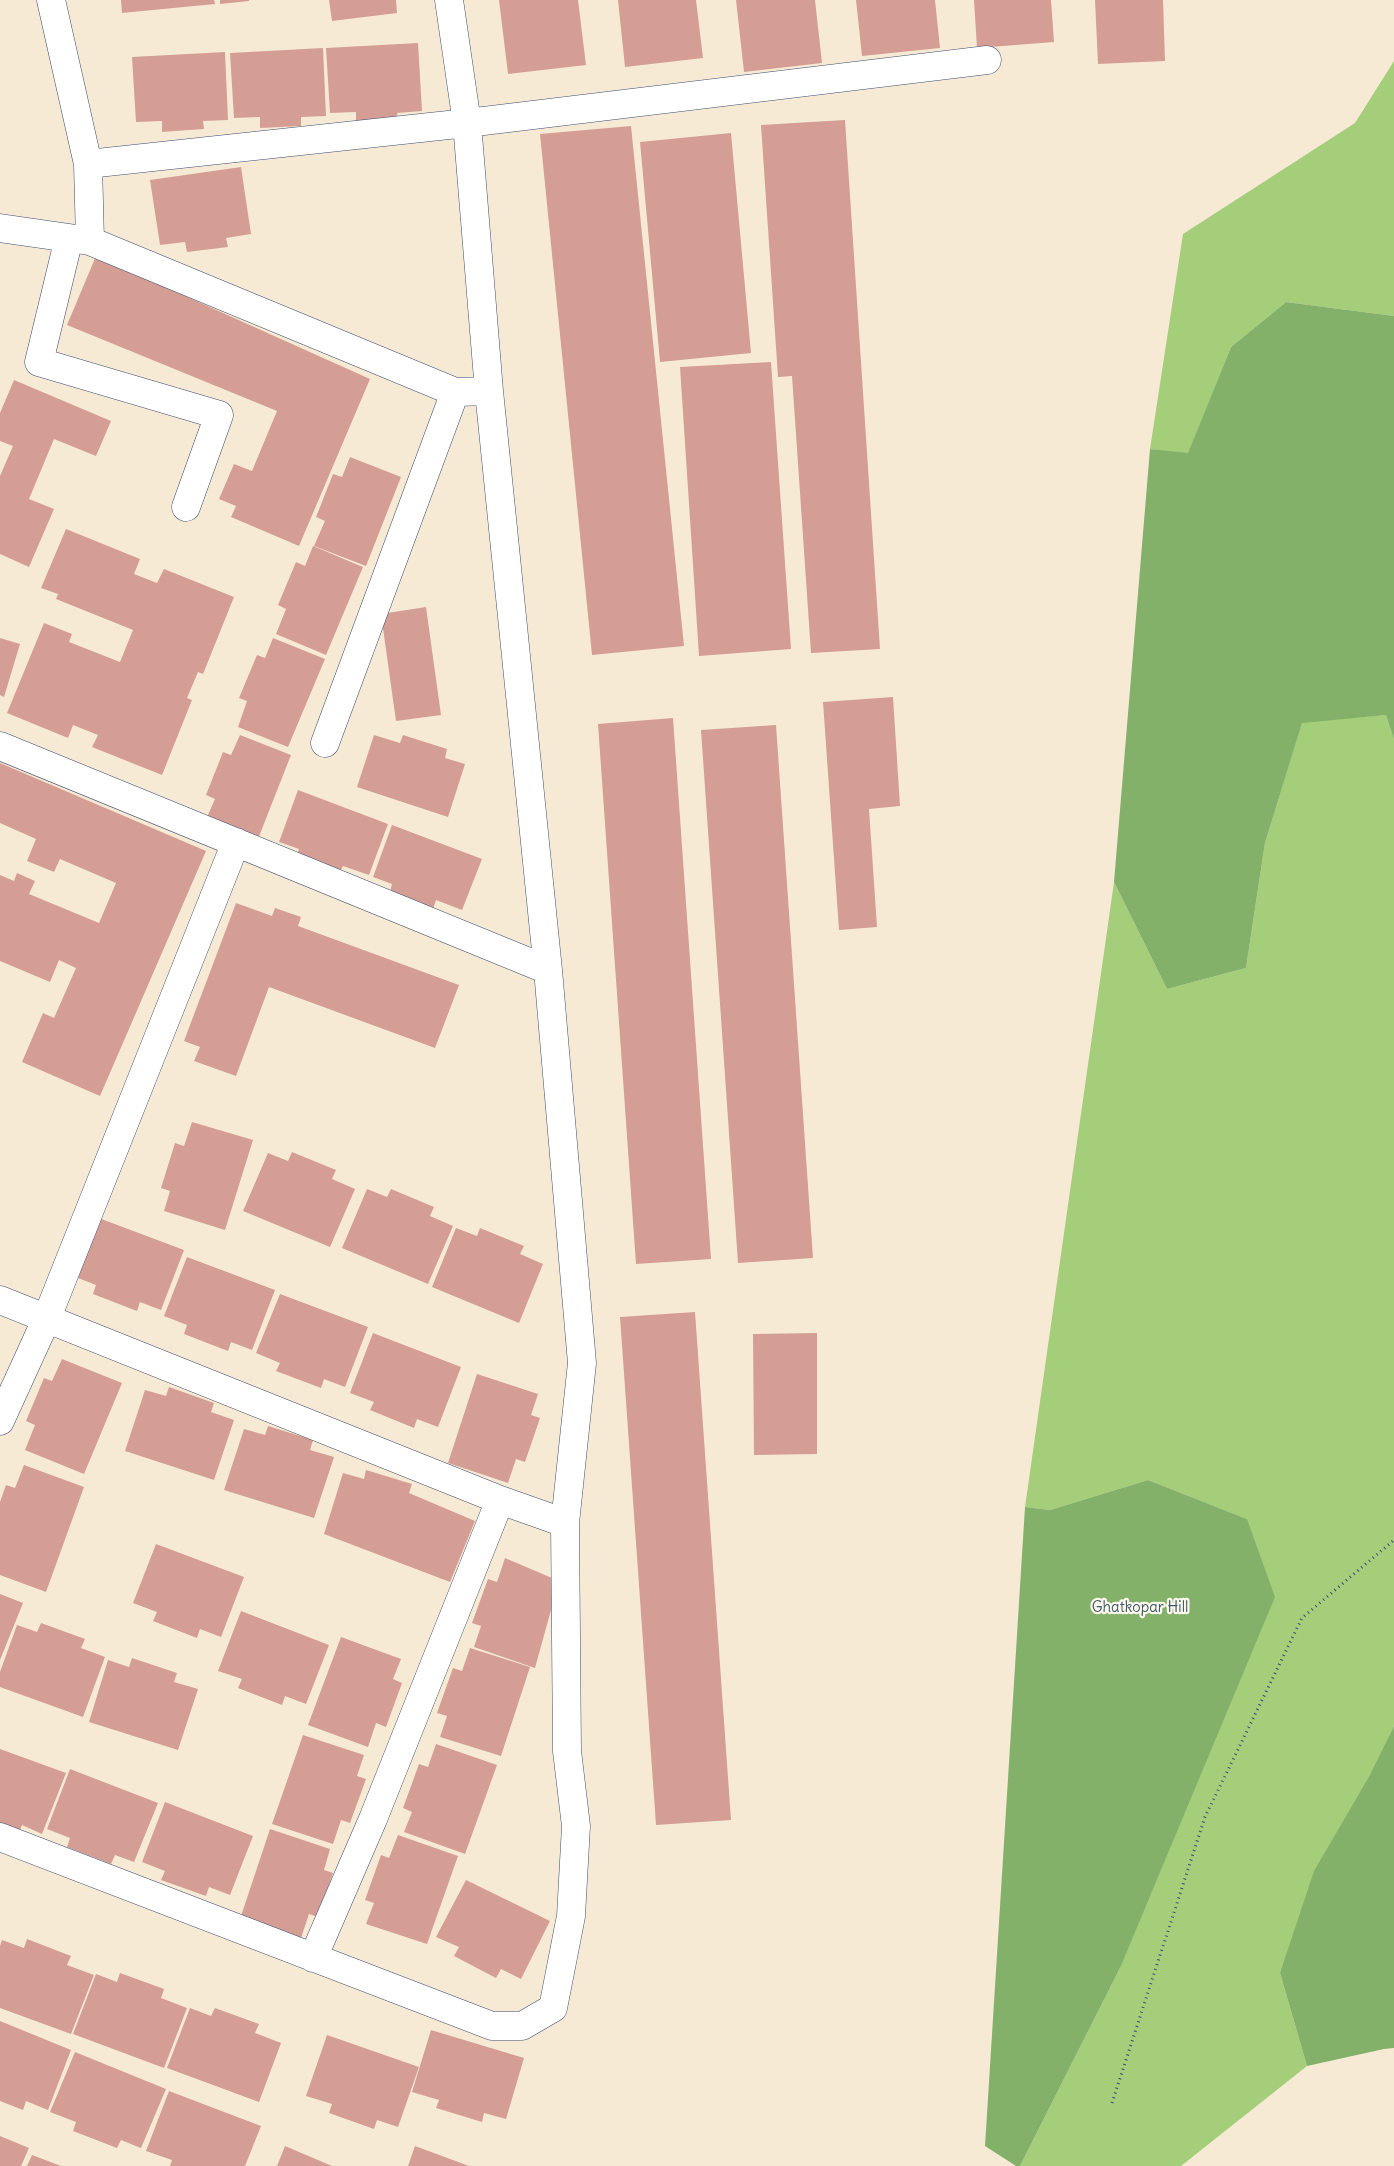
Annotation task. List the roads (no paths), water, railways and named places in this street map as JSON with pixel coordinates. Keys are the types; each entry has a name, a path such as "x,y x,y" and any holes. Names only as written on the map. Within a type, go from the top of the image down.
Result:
{"street":[{"path":"51,0 88,164 79,239 39,362 220,415 186,507"},
{"path":"0,1837 492,2026 522,2026 553,2008 572,1916 576,1826 566,1751 565,1523 582,1364 548,970 489,391 467,122 449,0"},
{"path":"88,164 467,122 987,60"},
{"path":"0,228 79,239 455,392 489,391"},
{"path":"326,743 455,392"},
{"path":"0,746 548,970"},
{"path":"0,1421 46,1320 236,842"},
{"path":"0,1300 500,1500 565,1523"},
{"path":"313,1958 373,1819 500,1500"}],"park label":[{"name":"Ghatkopar Hill","path":"1140,1608"}]}
